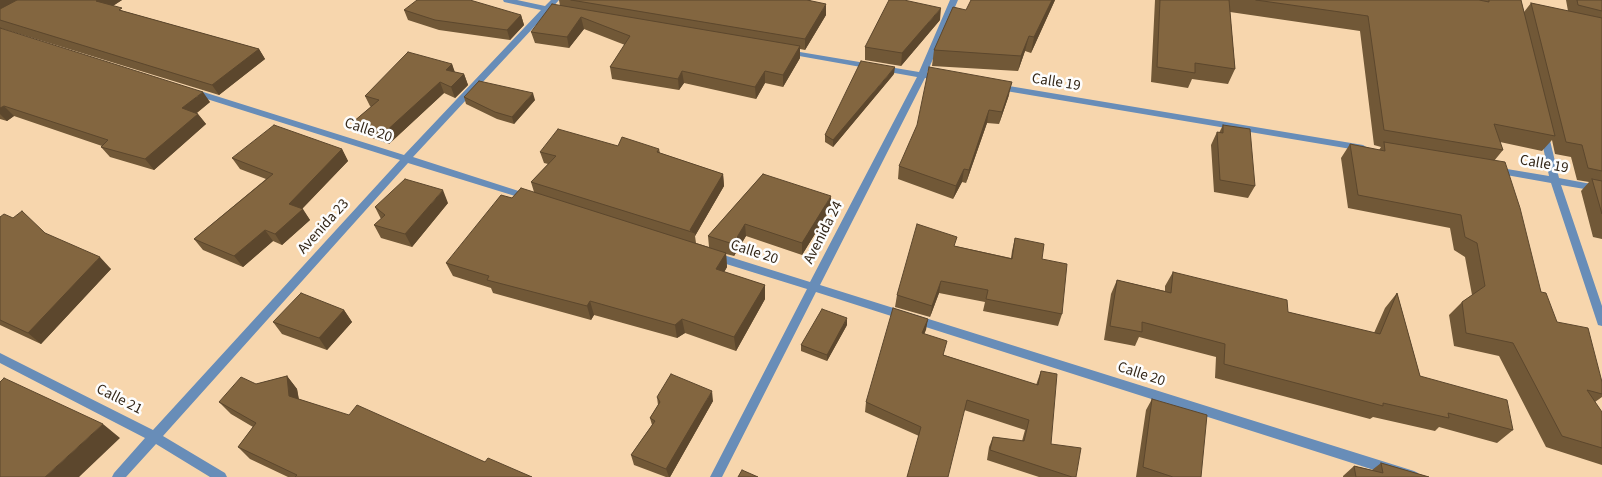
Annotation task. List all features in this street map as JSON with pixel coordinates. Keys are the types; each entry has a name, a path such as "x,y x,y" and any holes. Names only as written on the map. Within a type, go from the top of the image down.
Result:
{"street":[{"path":"507,0 566,14"},
{"name":"Avenida 23","path":"118,477 406,159 556,0"},
{"name":"Avenida 24","path":"716,477 922,75 954,0"},
{"path":"778,50 951,80"},
{"name":"Calle 19","path":"990,86 1370,150"},
{"name":"Calle 20","path":"179,87 538,201"},
{"path":"1542,123 1555,180 1602,322"},
{"name":"Calle 19","path":"1487,169 1602,189"},
{"name":"Calle 20","path":"699,251 1414,477"},
{"name":"Calle 21","path":"0,358 155,437 221,477"}],"building":[{"path":"17,0 98,0 96,1 122,8 119,10 259,49 212,85 0,20 0,9"},
{"path":"417,0 470,0 521,15 507,30 435,20 404,10"},
{"path":"571,0 807,0 826,4 805,39"},
{"path":"889,0 904,0 941,8 902,53 865,47"},
{"path":"971,0 1052,0 1034,37 1029,36 1021,56 934,50 953,7 966,10"},
{"path":"1160,0 1229,0 1235,69 1195,63 1195,73 1157,67"},
{"path":"1256,0 1479,0 1489,2 1489,0 1521,0 1555,136 1494,124 1503,150 1384,130 1368,16"},
{"path":"1577,0 1602,0 1602,11 1578,5"},
{"path":"1531,3 1602,18 1602,171 1588,168 1582,145 1566,142"},
{"path":"552,4 800,46 783,75 765,71 755,87 682,71 678,79 610,67 630,36 581,17 567,37 531,32"},
{"path":"0,28 203,92 182,108 198,114 145,159 101,147 108,140 4,106 0,108"},
{"path":"408,52 452,64 446,70 464,74 451,87 440,82 384,133 353,122 379,100 365,96"},
{"path":"861,61 895,67 833,140 825,135"},
{"path":"929,67 1012,82 1002,112 989,110 969,170 964,169 956,186 899,166 917,125"},
{"path":"479,81 533,93 512,117 495,112 464,97"},
{"path":"274,125 342,149 289,204 303,209 275,234 265,230 234,256 194,239 273,174 232,158"},
{"path":"1223,125 1250,129 1255,186 1220,180 1217,132 1223,133"},
{"path":"558,129 618,146 622,137 659,149 657,152 723,174 690,230 695,233 531,182 556,156 540,152"},
{"path":"1384,142 1505,162 1520,208 1541,292 1546,293 1557,322 1588,328 1602,382 1602,394 1587,390 1602,412 1602,448 1562,436 1513,343 1466,333 1462,302 1485,286 1477,243 1465,237 1461,215 1358,195 1350,144 1385,151"},
{"path":"763,174 831,196 802,243 745,224 733,244 708,236"},
{"path":"405,179 443,190 405,234 374,225 385,215 375,207"},
{"path":"1592,179 1602,181 1602,214"},
{"path":"521,188 726,253 716,269 765,285 734,337 682,319 675,325 590,301 587,306 487,280 489,276 446,263 501,195 512,198"},
{"path":"22,211 45,233 100,257 28,333 0,320 0,217 4,214 13,218"},
{"path":"917,224 957,237 954,246 1012,259 1015,238 1044,244 1042,259 1067,264 1062,314 986,299 988,290 941,281 932,306 897,295"},
{"path":"1173,272 1287,300 1288,312 1380,334 1397,293 1420,376 1507,400 1513,430 1448,413 1449,418 1383,403 1383,406 1224,364 1225,344 1142,322 1142,332 1110,326 1117,280 1171,293"},
{"path":"301,293 344,310 319,338 273,322"},
{"path":"893,308 928,319 922,333 947,341 943,355 1038,385 1041,371 1057,374 1051,444 1081,448 1076,477 990,450 993,437 1024,441 1029,420 967,400 948,477 907,477 921,427 866,402"},
{"path":"822,309 847,318 827,355 801,345"},
{"path":"671,374 712,391 666,469 631,455 655,421 650,418 660,402 657,397"},
{"path":"287,376 289,396 349,415 357,405 485,462 488,458 532,477 295,477 297,475 238,447 256,423 219,402 241,377 256,384"},
{"path":"4,378 103,424 45,477 0,477 0,382"},
{"path":"1152,399 1207,415 1201,477 1173,477 1143,467"},
{"path":"1381,463 1429,477 1356,477 1354,466 1383,473"},
{"path":"742,470 758,477 738,477"}]}
